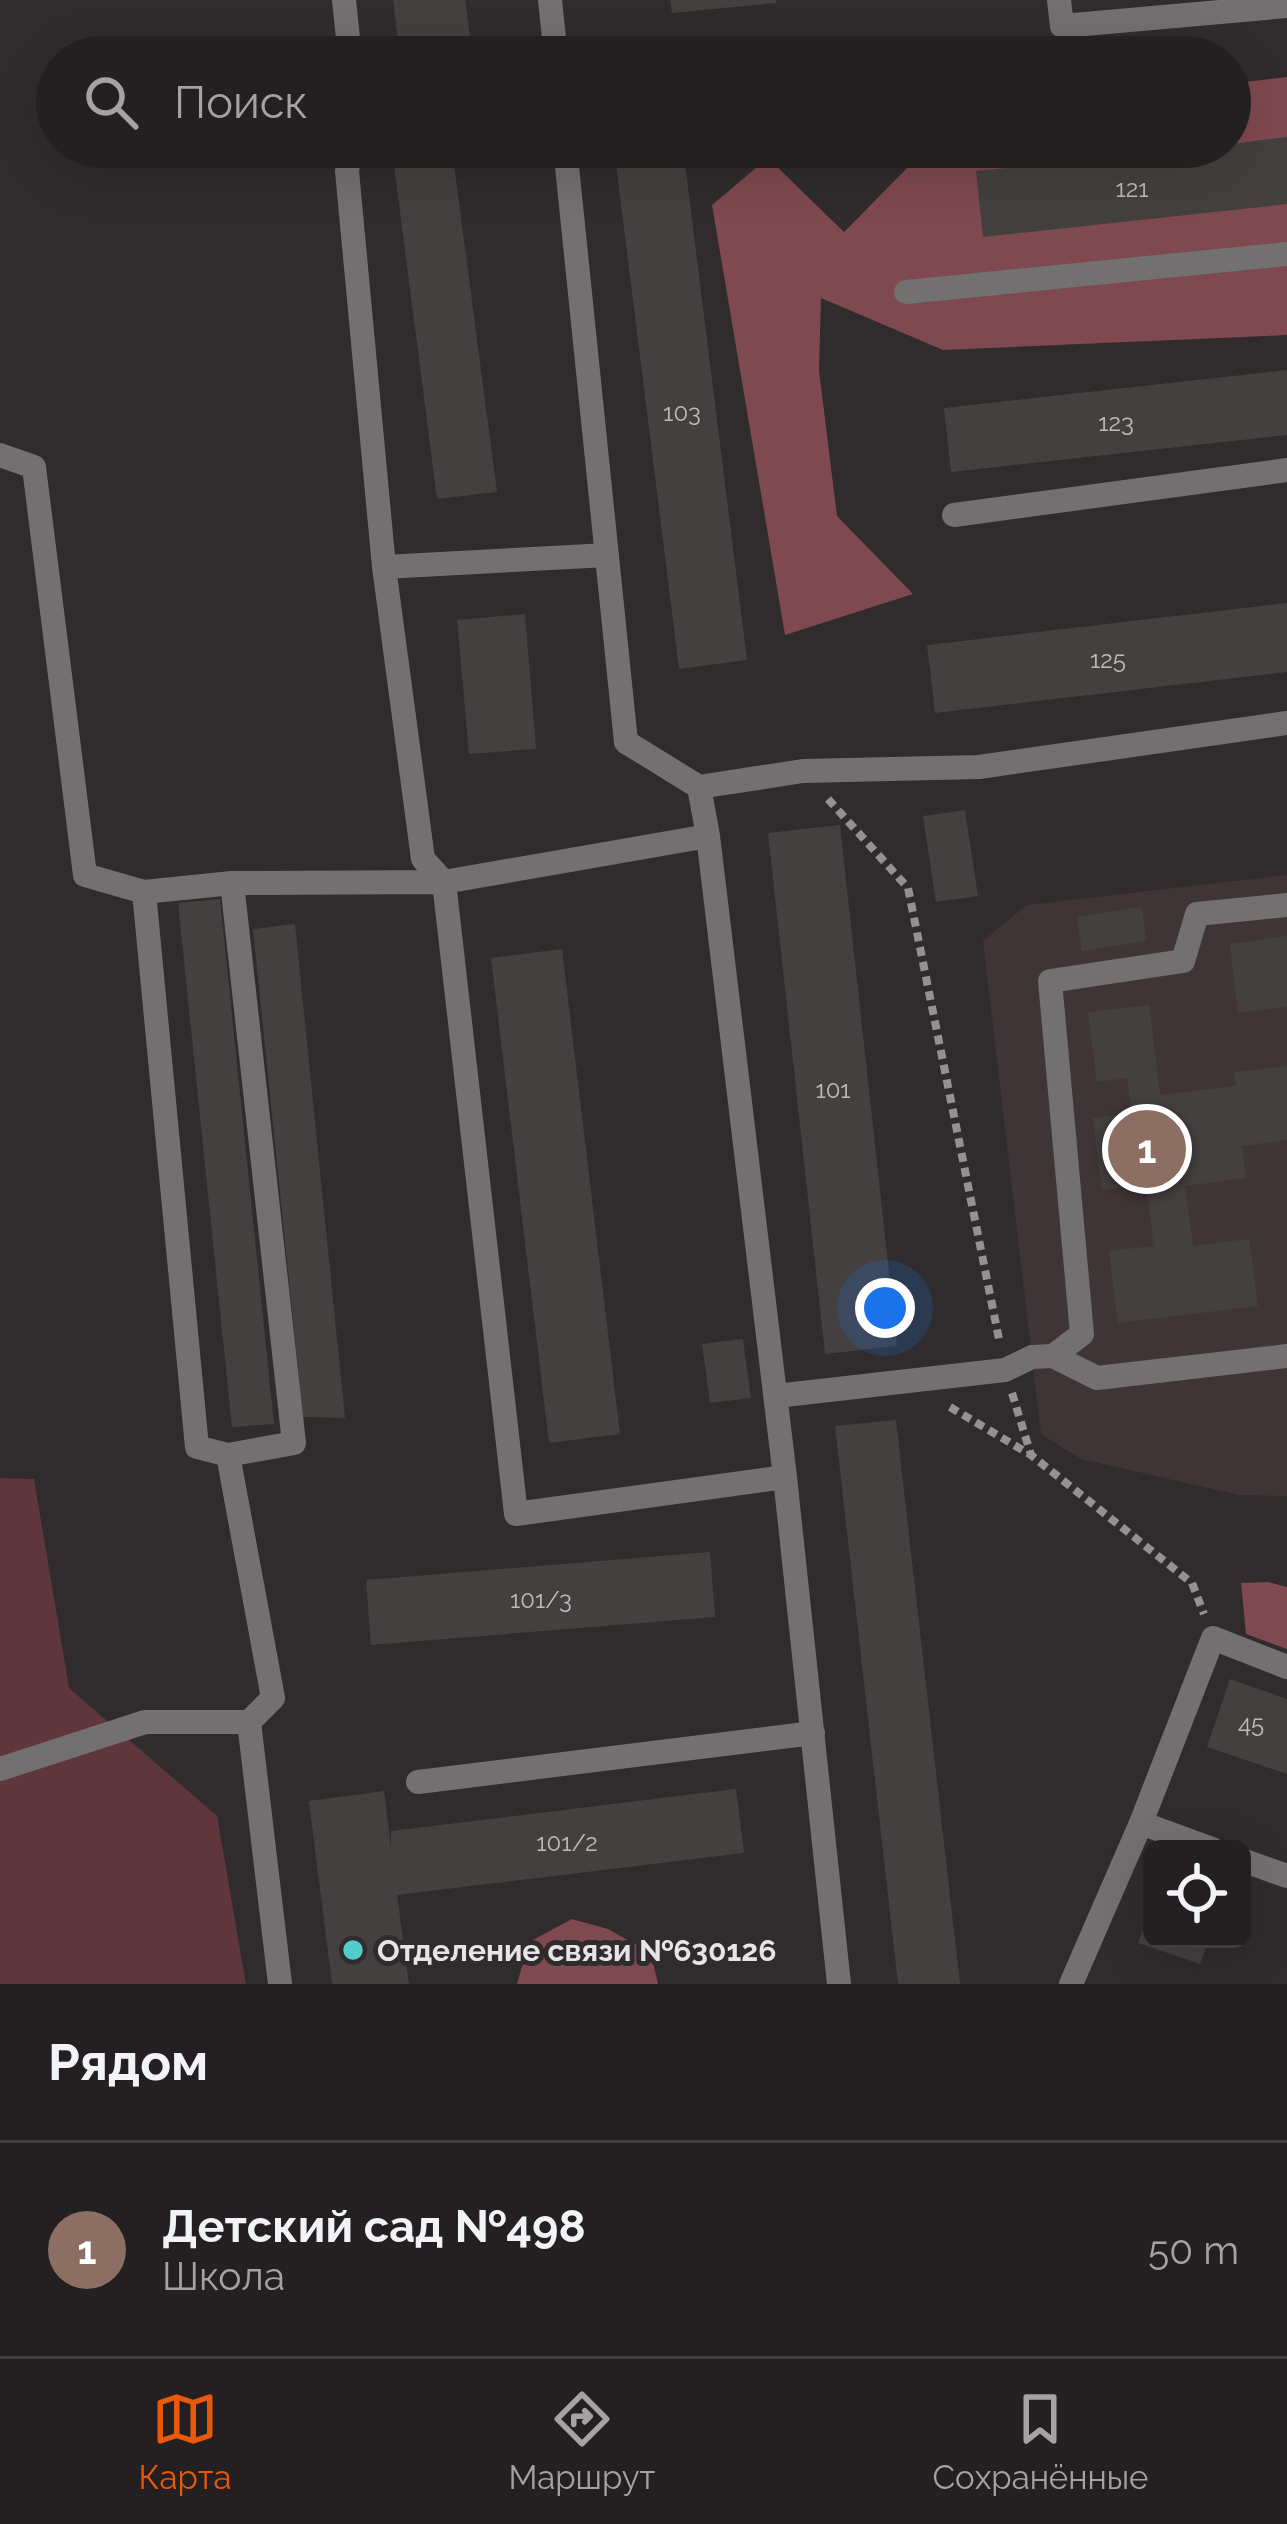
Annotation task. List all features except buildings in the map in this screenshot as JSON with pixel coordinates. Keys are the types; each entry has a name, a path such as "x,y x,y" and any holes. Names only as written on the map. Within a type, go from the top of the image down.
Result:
{"street":[{"path":"344,0 348,36"},
{"path":"550,0 554,36"},
{"path":"1059,0 1062,26 1287,6"},
{"path":"348,168 384,567 423,859 444,882 516,1514 785,1477"},
{"path":"567,168 626,742 699,787 803,771 979,767 1287,723"},
{"path":"906,292 1287,254"},
{"path":"0,455 34,466 85,874 144,892 232,884 444,882 708,836"},
{"path":"954,515 1287,470"},
{"path":"384,567 607,556"},
{"path":"699,787 776,1396 839,1984"},
{"path":"144,892 197,1447 228,1455 294,1443 232,884"},
{"path":"1053,1356 1082,1334 1050,981 1184,961 1197,914 1287,905"},
{"path":"776,1396 1005,1370 1032,1357 1053,1356 1097,1378 1287,1356"},
{"path":"0,1769 145,1721 249,1722 273,1698 228,1455"},
{"path":"1071,1984 1141,1823 1213,1638 1287,1667"},
{"path":"249,1722 280,1984"},
{"path":"418,1782 813,1733"},
{"path":"1141,1823 1187,1840"},
{"path":"1251,1863 1287,1876"}],"path":[{"path":"803,771 908,888 1005,1370 1031,1455"},
{"path":"908,1382 1031,1455 1192,1583 1213,1638"}],"shaded area":[{"path":"1287,77 1287,335 943,350 821,298 819,370 837,516 913,594 785,635 712,205 756,168 778,168 844,232 907,168 1251,168 1251,81"},
{"path":"1287,875 1287,1496 1239,1495 1081,1459 1041,1434 983,941 1027,905"},
{"path":"0,1478 34,1479 69,1688 217,1816 246,1984 0,1984"},
{"path":"1241,1583 1287,1587 1287,1649 1246,1634"},
{"path":"572,1919 608,1929 651,1953 658,1984 517,1984 529,1942"}],"place":[{"name":"Детский сад №498","path":"1147,1149"},
{"name":"Отделение связи №630126","path":"353,1950"}]}
